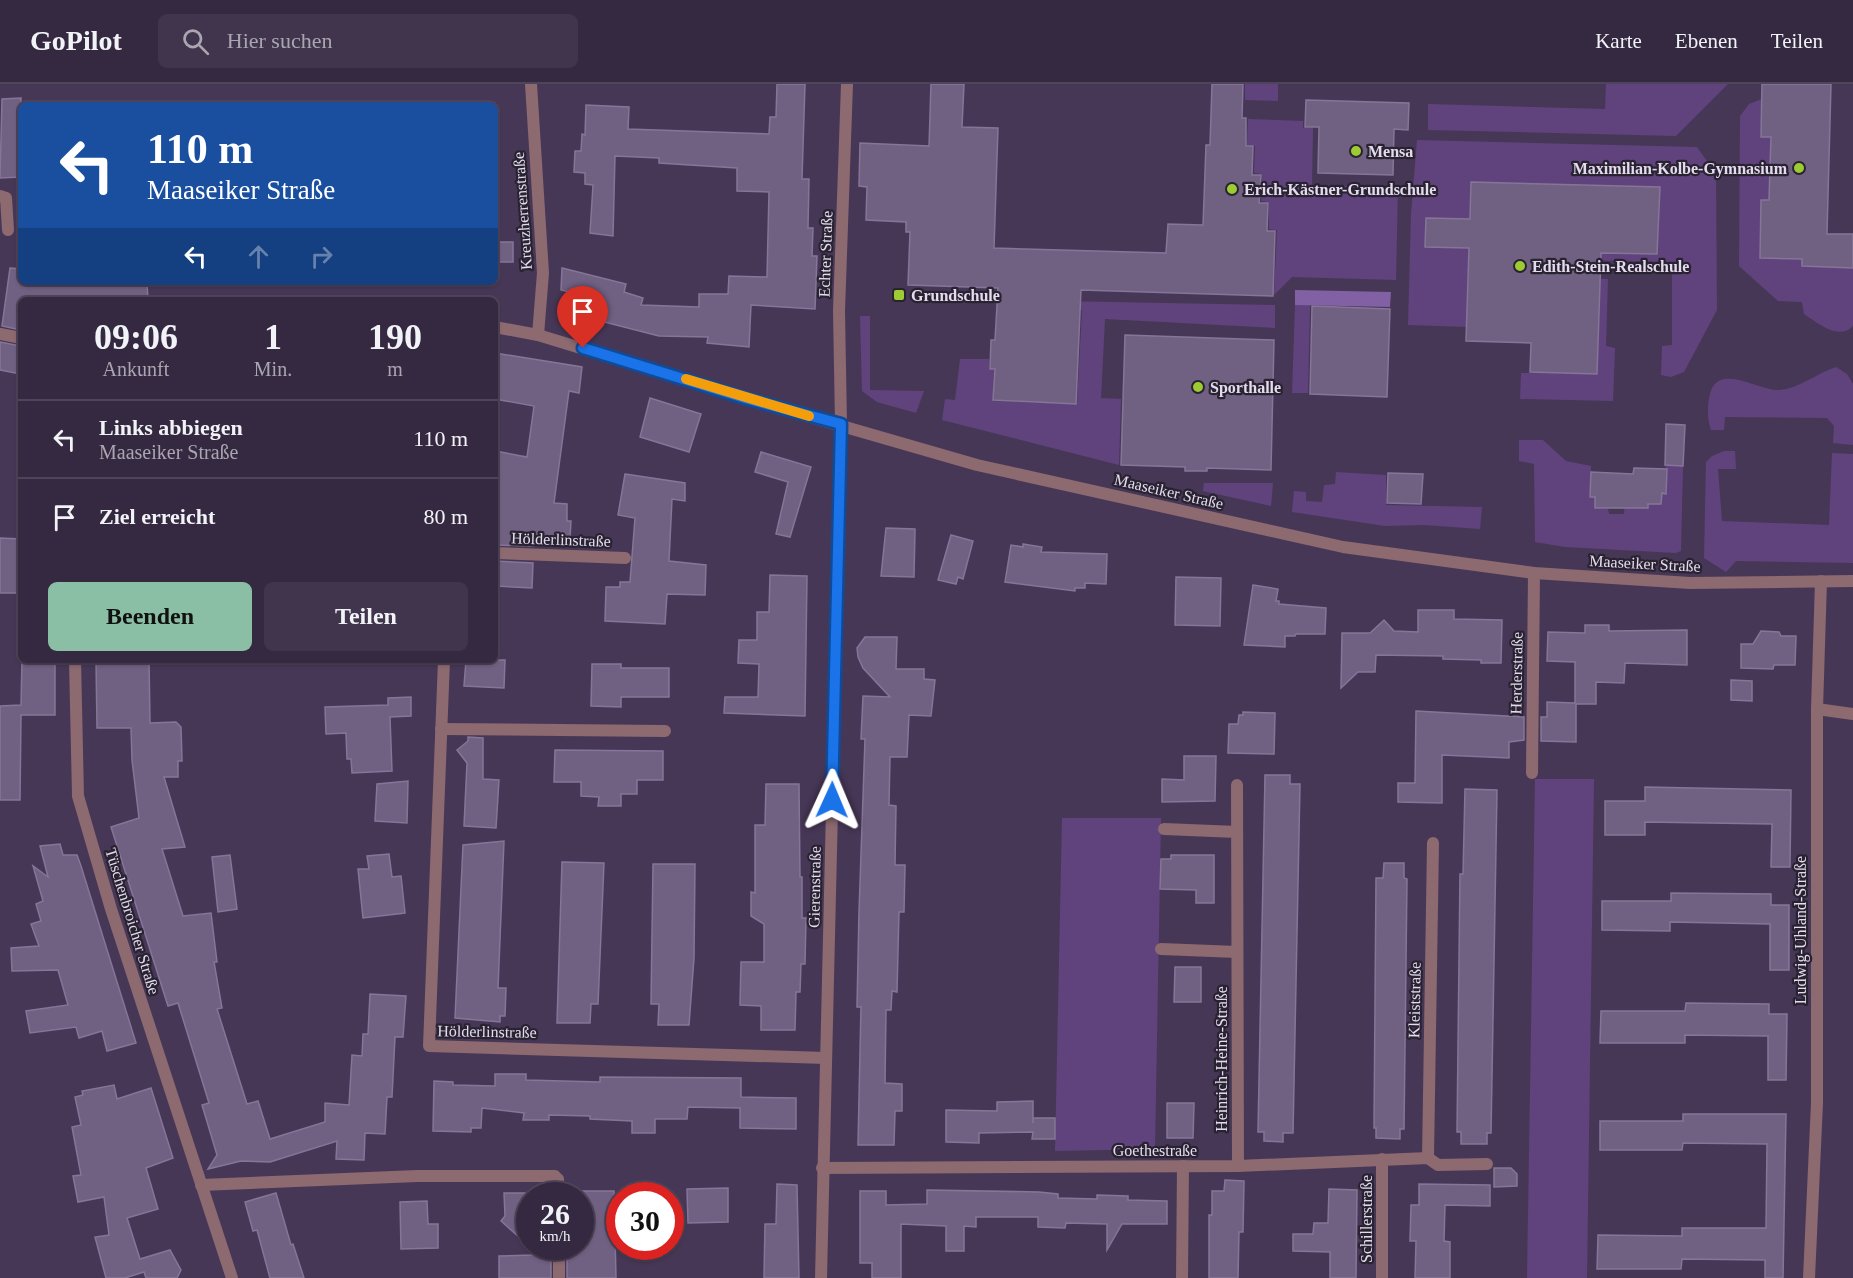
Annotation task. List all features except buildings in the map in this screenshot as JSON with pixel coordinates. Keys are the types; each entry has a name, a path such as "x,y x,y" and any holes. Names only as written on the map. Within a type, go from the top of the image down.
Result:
{"street":[{"name":"Kreuzherrenstraße","path":"531,84 543,273 538,335"},
{"name":"Echter Straße","path":"841,424 839,311 847,84"},
{"path":"0,196 6,198 8,230"},
{"name":"Maaseiker Straße","path":"498,328 538,335 977,465 1343,548 1534,573 1690,583 1853,581"},
{"path":"0,334 18,337"},
{"name":"Gierenstraße","path":"821,1278 841,424"},
{"name":"Hölderlinstraße","path":"498,553 625,558"},
{"name":"Herderstraße","path":"1532,773 1534,573"},
{"name":"Ludwig-Uhland-Straße","path":"1809,1278 1816,1103 1817,709 1821,581"},
{"name":"Tüschenbroicher Straße","path":"75,663 78,796 115,920 232,1278"},
{"name":"Hölderlinstraße","path":"444,663 429,1046 826,1058"},
{"path":"1817,709 1853,714"},
{"path":"441,729 665,732"},
{"name":"Heinrich-Heine-Straße","path":"1237,785 1238,1166"},
{"path":"1164,829 1237,832"},
{"name":"Kleiststraße","path":"1428,1158 1433,843"},
{"path":"1161,949 1238,952"},
{"name":"Goethestraße","path":"822,1168 1238,1166 1428,1158 1438,1165 1487,1164"},
{"name":"Schillerstraße","path":"1382,1159 1383,1278"},
{"path":"1182,1278 1183,1166"},
{"path":"201,1185 417,1176 556,1177 557,1182"},
{"path":"558,1260 559,1278"}],"shaded area":[{"path":"1245,84 1278,84 1278,101 1245,100"},
{"path":"1606,84 1728,84 1676,136 1428,130 1428,104 1605,109"},
{"path":"1762,99 1761,136 1771,137 1769,200 1761,200 1760,257 1792,258 1802,253 1802,266 1853,268 1853,326 1847,330 1841,332 1822,326 1804,314 1802,302 1778,301 1739,266 1740,116 1749,104"},
{"path":"1248,119 1303,121 1303,128 1313,128 1312,185 1398,187 1396,280 1292,277 1274,295 1277,230 1269,229 1269,202 1261,201 1262,174 1254,173 1255,146 1247,145"},
{"path":"1417,140 1697,147 1716,174 1717,310 1684,372 1671,377 1661,375 1662,346 1672,345 1672,262 1574,260 1574,252 1657,254 1659,187 1471,182 1470,219 1426,247 1469,248 1467,313 1501,328 1408,325 1411,214"},
{"path":"1600,279 1608,279 1606,346 1615,348 1613,401 1520,399 1521,373 1597,373"},
{"path":"1295,290 1391,292 1390,307 1295,305"},
{"path":"999,300 1275,305 1275,328 1105,319 1101,398 1121,399 1119,465 942,420 945,399 955,400 960,359 989,359 989,369 994,370 993,401 1077,404 1082,310 999,308"},
{"path":"1295,305 1310,305 1308,393 1292,393"},
{"path":"860,316 870,316 870,390 924,391 916,413 877,402 862,391"},
{"path":"1836,367 1847,374 1853,384 1853,445 1833,443 1834,426 1827,418 1725,417 1724,430 1711,430 1708,408 1714,384 1730,379 1780,390 1795,386"},
{"path":"1519,440 1543,440 1566,461 1591,466 1590,497 1595,497 1595,508 1608,509 1609,514 1624,514 1625,497 1632,507 1647,508 1648,504 1661,504 1662,493 1666,493 1667,469 1664,465 1683,466 1681,551 1676,553 1565,547 1535,542 1534,464 1519,461"},
{"path":"1724,451 1735,451 1736,469 1718,469 1722,521 1829,525 1832,453 1853,454 1853,563 1736,561 1726,572 1704,558 1706,462 1712,456"},
{"path":"1336,472 1386,475 1386,505 1482,507 1480,529 1424,525 1385,526 1292,512 1294,491 1306,492 1306,501 1322,502 1324,485 1335,484"},
{"path":"1204,483 1273,483 1271,506 1203,491"},
{"path":"1535,779 1594,779 1587,1278 1527,1278"},
{"path":"1062,818 1161,818 1155,1149 1055,1151"}],"slow traffic":[{"path":"686,379 809,416"}],"place":[{"name":"Mensa","path":"1356,151"},
{"name":"Maximilian-Kolbe-Gymnasium","path":"1799,168"},
{"name":"Erich-Kästner-Grundschule","path":"1232,189"},
{"name":"Edith-Stein-Realschule","path":"1520,266"},
{"name":"Grundschule","path":"899,295"},
{"name":"Sporthalle","path":"1198,387"}],"route":[{"path":"583,348 748,399 841,424 832,800"}]}
